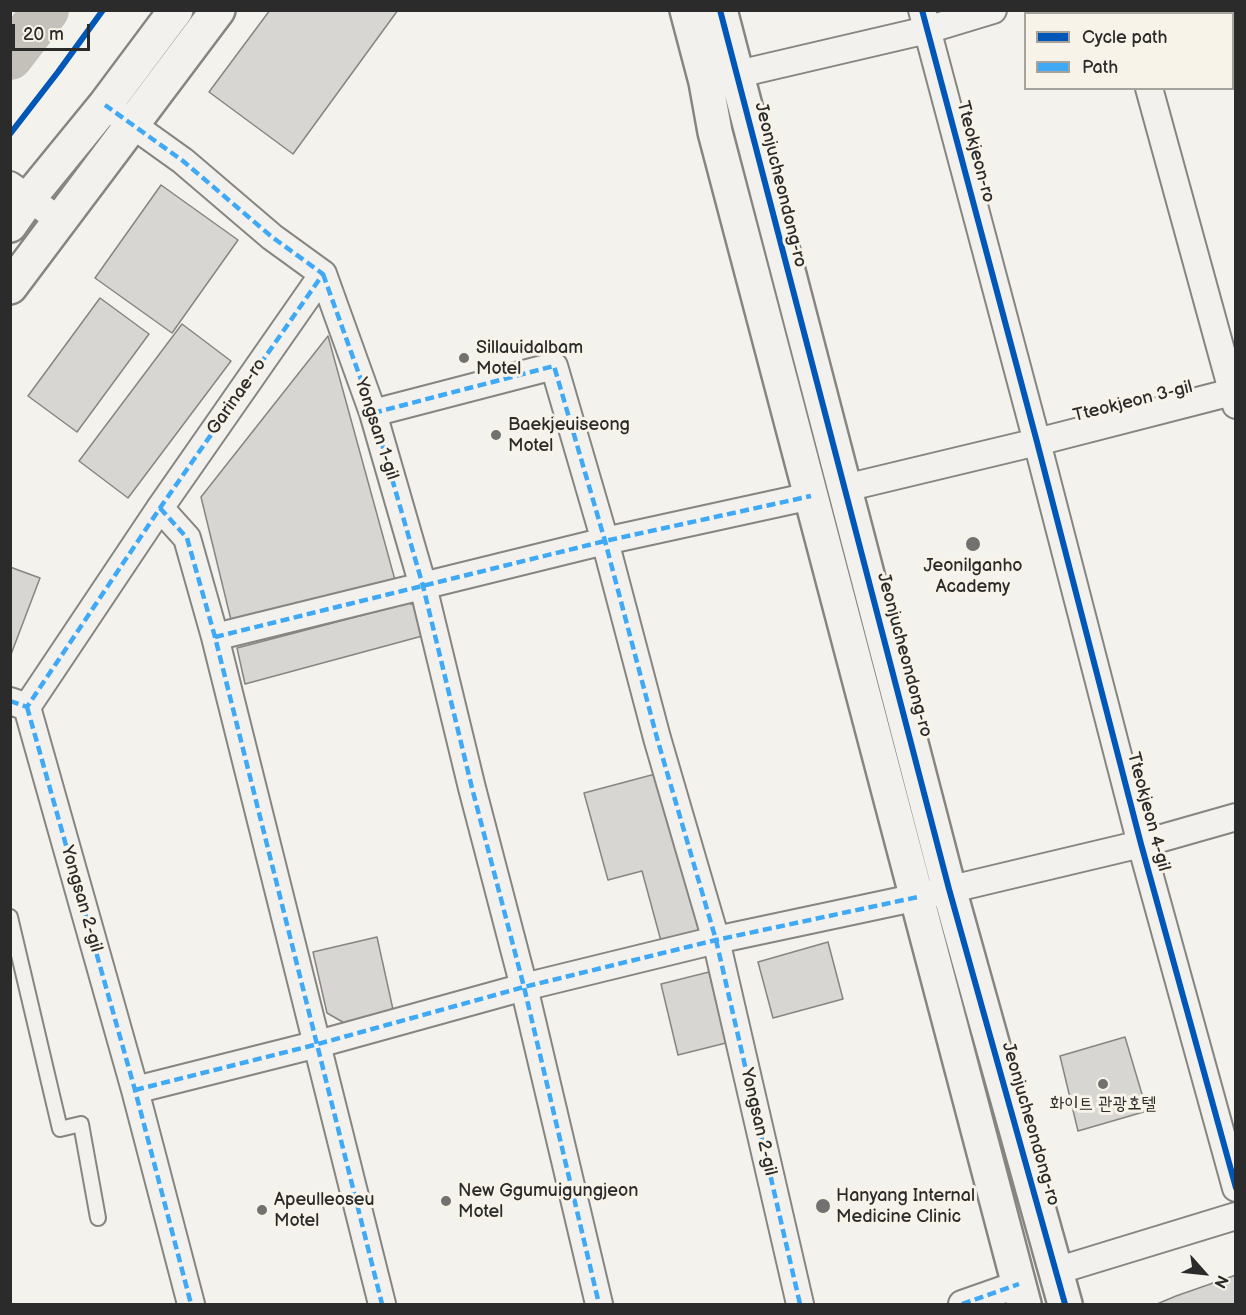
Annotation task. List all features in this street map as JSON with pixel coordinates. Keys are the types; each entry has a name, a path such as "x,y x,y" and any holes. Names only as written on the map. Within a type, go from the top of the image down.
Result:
{"street":[{"path":"10,225 17,190 105,105 176,10"},
{"path":"10,287 219,10"},
{"path":"663,10 713,192 730,191"},
{"name":"Jeonjucheondong-ro","path":"687,10 721,78 817,386 949,889 1065,1305"},
{"name":"Jeonjucheondong-ro","path":"720,10 721,78 715,132 1022,1294"},
{"path":"721,78 924,20 993,10"},
{"name":"Tteokjeon-ro","path":"924,20 1037,442"},
{"name":"Tteokjeon 3-gil","path":"845,488 1234,396 1150,90"},
{"path":"105,105 183,161 272,237 323,274"},
{"path":"17,190 61,221"},
{"name":"Yongsan 1-gil","path":"323,274 372,413 423,586 472,788 524,987"},
{"name":"Garinae-ro","path":"19,704 160,508 323,274"},
{"path":"372,413 554,366 605,541"},
{"name":"Tteokjeon 4-gil","path":"1037,442 1140,844 1236,1188"},
{"path":"215,637 605,541 811,496"},
{"path":"160,508 188,538 318,1044 382,1305"},
{"name":"Yongsan 2-gil","path":"605,541 657,738 716,940 800,1305"},
{"name":"Yongsan 2-gil","path":"19,704 135,1090 191,1305"},
{"name":"Tteokjeon 4-gil","path":"918,897 1140,844 1236,817"},
{"path":"135,1090 318,1044 524,987 716,940 918,897"},
{"path":"524,987 599,1305"},
{"path":"1056,1271 1236,1216"},
{"path":"963,1305 1022,1294"}],"lane":[{"path":"10,917 60,1129 81,1124 98,1218"}],"building":[{"path":"270,10 398,10 293,154 209,92"},
{"path":"161,185 238,240 172,333 95,278"},
{"path":"100,298 149,334 77,432 28,396"},
{"path":"182,324 231,361 128,498 79,461"},
{"path":"328,336 395,580 231,620 201,497"},
{"path":"10,567 40,578 10,657"},
{"path":"409,603 419,607 426,635 245,684 237,648"},
{"path":"659,773 701,930 661,941 642,871 608,880 584,793"},
{"path":"377,937 394,1014 348,1025 327,1013 313,952"},
{"path":"828,942 843,999 773,1018 758,962"},
{"path":"709,972 726,1043 678,1055 661,984"},
{"name":"화이트 관광호텔","path":"1125,1037 1147,1111 1078,1131 1060,1056"},
{"path":"1236,1275 1236,1304 1157,1304 1176,1296"}],"waterway":[{"path":"10,57 46,10"}],"marked path":[{"path":"10,701 27,707 160,508 323,274 272,237 183,161 105,105"},
{"path":"323,274 373,413 423,586 472,788 524,987 599,1304"},
{"path":"373,413 554,366 605,541 657,738 716,940 800,1304"},
{"path":"215,637 605,541 811,496"},
{"path":"160,508 187,538 215,637 382,1304"},
{"path":"27,707 135,1090 191,1304"},
{"path":"135,1090 318,1044 524,987 716,940 918,897"},
{"path":"962,1304 1019,1284"}],"cycle path":[{"path":"10,134 103,10"},
{"path":"720,10 949,889 1065,1304"},
{"path":"922,10 1141,844 1236,1188"}],"place":[{"name":"Sillauidalbam Motel","path":"464,358"},
{"name":"Baekjeuiseong Motel","path":"496,435"},
{"name":"Jeonilganho Academy","path":"973,544"},
{"name":"화이트 관광호텔","path":"1103,1084"},
{"name":"New Ggumuigungjeon Motel","path":"446,1201"},
{"name":"Hanyang Internal Medicine Clinic","path":"823,1206"},
{"name":"Apeulleoseu Motel","path":"262,1210"}]}
